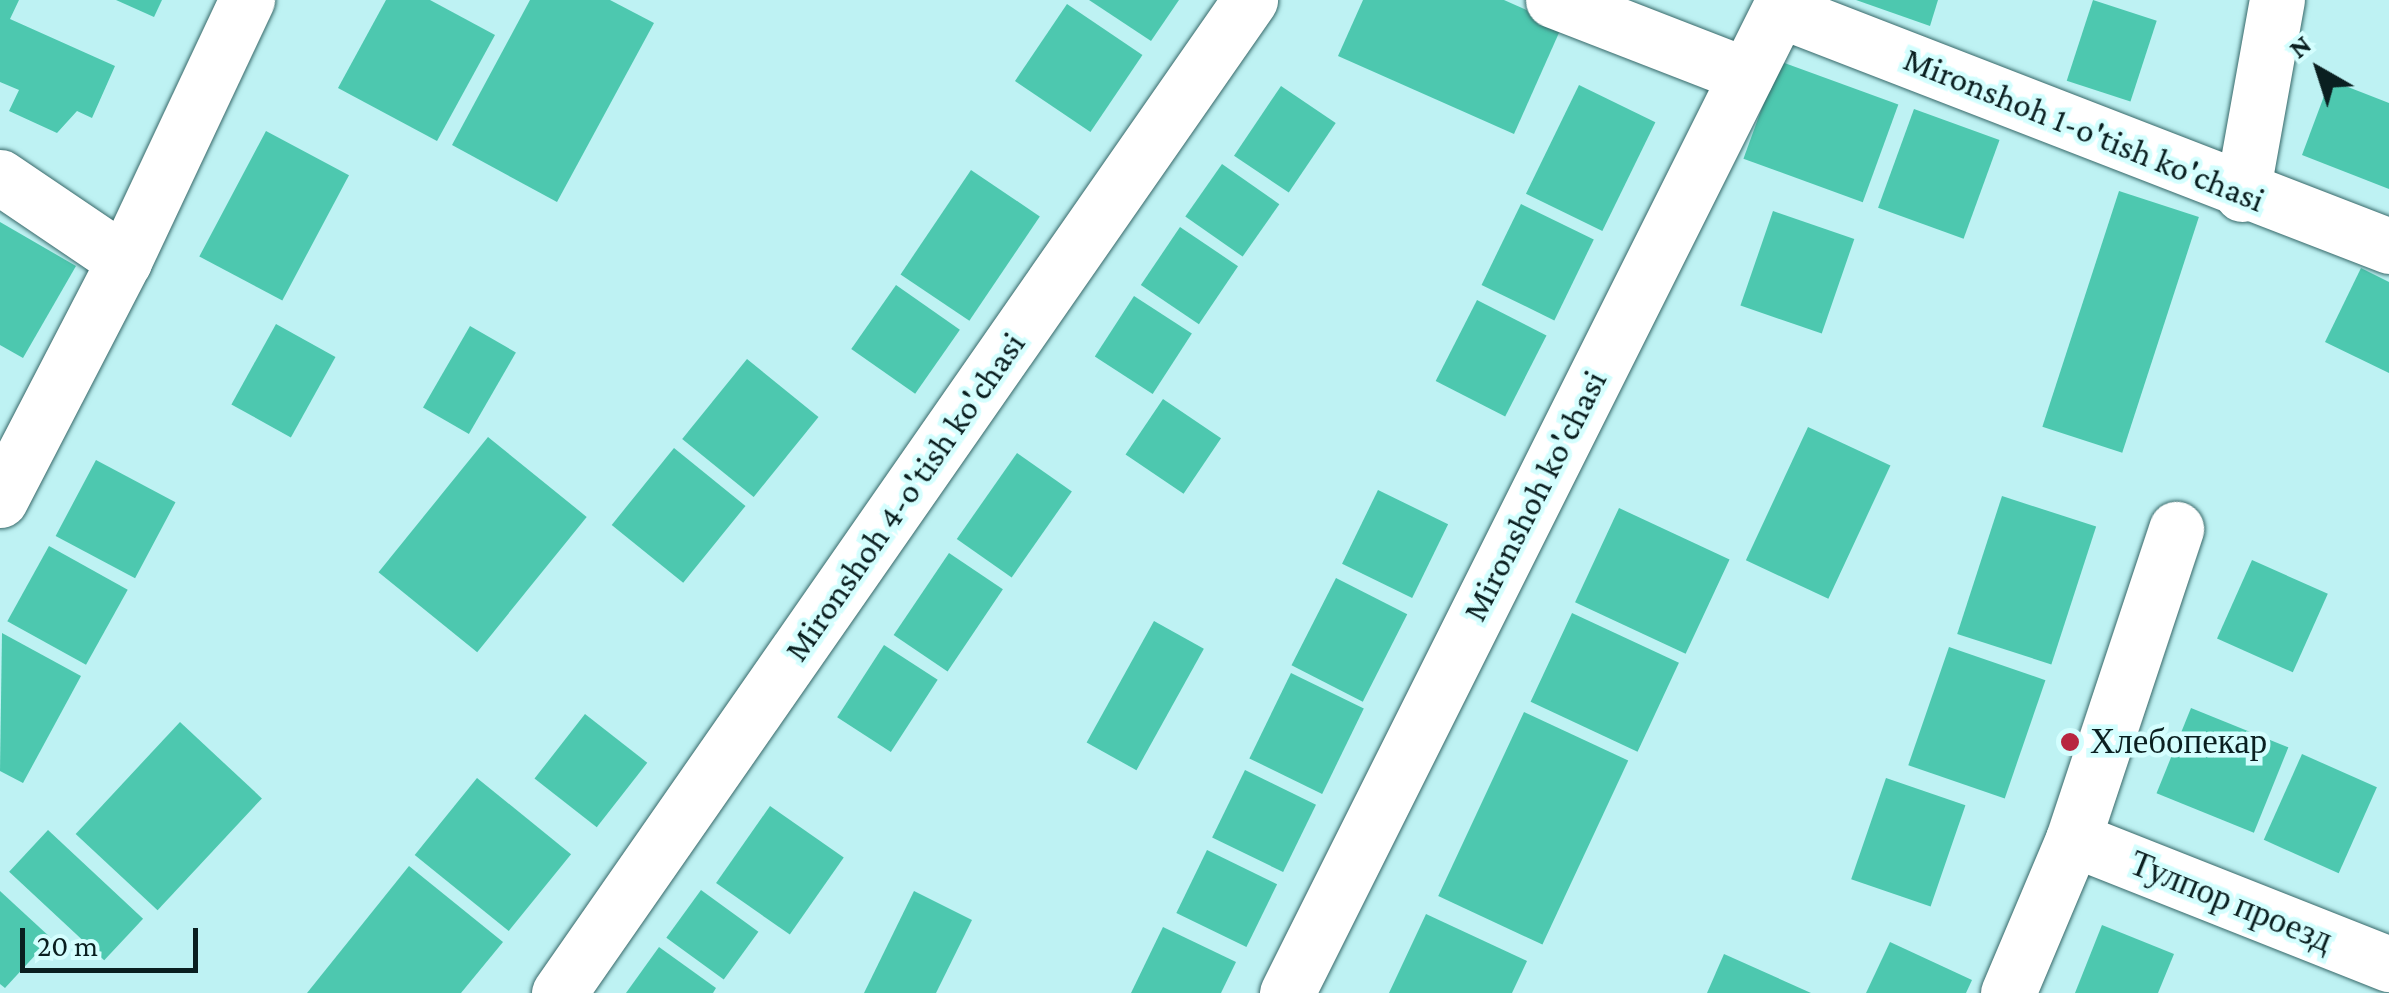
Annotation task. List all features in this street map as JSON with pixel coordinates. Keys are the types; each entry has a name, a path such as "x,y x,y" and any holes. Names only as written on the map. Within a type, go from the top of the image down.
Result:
{"street":[{"path":"0,500 124,260 247,0"},
{"name":"Mironshoh 4-o'tish ko'chasi","path":"560,993 1250,0"},
{"path":"1553,0 1746,75"},
{"path":"2242,194 2277,0"},
{"name":"Mironshoh ko'chasi","path":"1288,993 1782,5"},
{"name":"Mironshoh 1-o'tish ko'chasi","path":"1782,5 2242,194 2389,246"},
{"path":"0,177 124,260"},
{"path":"2008,993 2073,839 2176,529"},
{"name":"Тулпор проезд","path":"2073,839 2389,964"}],"building":[{"path":"0,0 19,0 10,19 115,66 92,118 77,111 57,133 9,111 19,90 0,82"},
{"path":"116,0 162,0 154,17"},
{"path":"386,0 430,0 495,35 437,141 338,88"},
{"path":"530,0 610,0 654,23 557,202 452,145"},
{"path":"1089,0 1179,0 1151,41"},
{"path":"1363,0 1504,0 1562,26 1514,134 1338,56"},
{"path":"1856,0 1938,0 1930,26"},
{"path":"2093,0 2157,21 2130,102 2067,81"},
{"path":"1067,4 1142,55 1090,132 1015,81"},
{"path":"1779,61 1898,104 1863,202 1743,159"},
{"path":"2330,80 2389,103 2389,189 2302,155"},
{"path":"1579,85 1655,122 1602,231 1526,194"},
{"path":"1281,86 1336,123 1289,193 1234,156"},
{"path":"1914,109 2000,140 1964,239 1878,208"},
{"path":"266,131 349,175 282,301 199,256"},
{"path":"1222,164 1279,204 1243,257 1185,216"},
{"path":"971,170 1040,216 969,321 901,274"},
{"path":"2119,191 2199,217 2122,453 2042,427"},
{"path":"1521,204 1594,240 1554,320 1482,285"},
{"path":"1773,211 1854,239 1822,334 1740,306"},
{"path":"0,222 76,266 23,358 0,345"},
{"path":"1180,227 1238,266 1199,324 1141,285"},
{"path":"2361,268 2389,282 2389,373 2325,342"},
{"path":"896,285 960,330 915,394 851,349"},
{"path":"1134,296 1192,334 1153,394 1095,356"},
{"path":"1477,300 1546,335 1505,416 1436,381"},
{"path":"276,324 335,357 291,437 231,404"},
{"path":"470,326 516,352 469,434 423,407"},
{"path":"747,359 818,417 754,497 682,439"},
{"path":"1163,399 1221,438 1184,494 1126,455"},
{"path":"1808,427 1890,465 1828,599 1746,560"},
{"path":"488,437 587,517 477,652 378,572"},
{"path":"674,448 745,506 683,583 612,525"},
{"path":"1017,453 1072,491 1012,577 957,539"},
{"path":"96,460 175,502 135,578 56,536"},
{"path":"1378,490 1448,524 1412,598 1342,564"},
{"path":"2002,496 2096,527 2051,664 1957,634"},
{"path":"1619,508 1730,560 1686,654 1575,602"},
{"path":"49,546 128,590 86,665 7,621"},
{"path":"949,553 1003,589 948,671 894,635"},
{"path":"2252,560 2328,594 2293,672 2217,639"},
{"path":"1336,578 1407,614 1363,702 1292,665"},
{"path":"1572,613 1679,663 1638,752 1531,702"},
{"path":"1154,621 1204,649 1136,770 1087,743"},
{"path":"2,633 81,676 23,783 0,771"},
{"path":"884,645 938,680 891,752 837,717"},
{"path":"1949,647 2045,680 2005,798 1908,765"},
{"path":"1291,673 1364,709 1322,794 1249,758"},
{"path":"2191,708 2288,747 2254,833 2157,793"},
{"path":"1524,712 1628,761 1542,945 1438,896"},
{"path":"585,714 647,763 597,827 535,779"},
{"path":"180,722 262,798 158,910 76,834"},
{"path":"2302,754 2377,787 2339,873 2264,840"},
{"path":"1245,770 1316,805 1283,872 1212,837"},
{"path":"477,778 571,854 509,931 415,855"},
{"path":"1886,778 1965,805 1931,907 1851,879"},
{"path":"770,806 844,858 790,935 716,883"},
{"path":"48,830 143,919 104,960 9,872"},
{"path":"1207,850 1277,884 1246,947 1176,913"},
{"path":"409,866 503,942 461,993 307,993"},
{"path":"701,890 758,932 724,979 666,938"},
{"path":"0,891 51,938 5,988 0,984"},
{"path":"914,891 972,920 936,993 864,993"},
{"path":"1426,914 1527,961 1512,993 1389,993"},
{"path":"2102,925 2174,954 2158,993 2075,993"},
{"path":"1163,927 1236,962 1221,993 1131,993"},
{"path":"1890,942 1972,980 1966,993 1866,993"},
{"path":"659,947 716,988 713,993 626,993"},
{"path":"1724,954 1811,993 1707,993"}],"place":[{"name":"Хлебопекар","path":"2070,742"}]}
